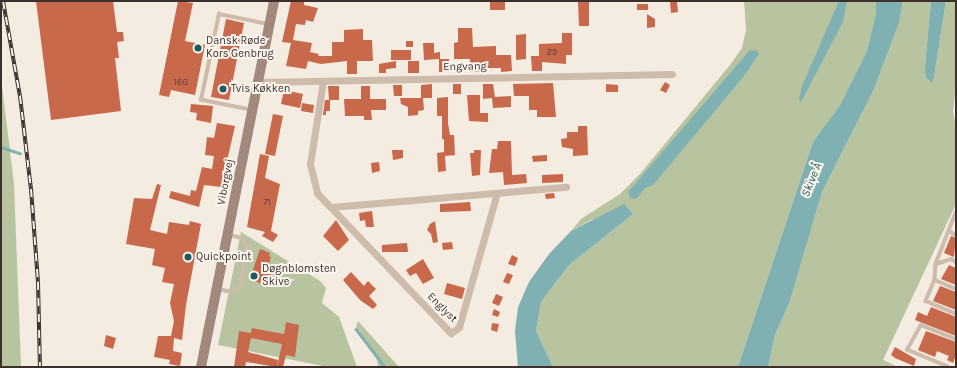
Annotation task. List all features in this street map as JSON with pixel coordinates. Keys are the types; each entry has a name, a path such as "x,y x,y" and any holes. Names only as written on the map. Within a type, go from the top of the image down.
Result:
{"street":[{"name":"Viborgvej","path":"201,367 274,1"},
{"name":"Engvang","path":"258,82 672,74"},
{"name":"Englyst","path":"323,81 310,164 317,193 452,333 459,327 497,193"},
{"path":"331,207 566,187"}],"lane":[{"path":"252,110 201,100 219,14 269,24"},
{"path":"956,213 936,264 935,280 926,301 956,314"},
{"path":"949,231 956,235"},
{"path":"217,288 232,292 240,286 247,247 243,239 228,235"},
{"path":"936,264 951,260 956,262"},
{"path":"935,280 956,289"},
{"path":"948,367 907,350 916,329 921,325 956,339"}],"green space":[{"path":"744,1 876,1 876,13 867,51 840,105 813,142 738,367 553,367 536,331 541,302 569,265 633,214 591,220 571,231 581,219 620,194 640,174 730,65 742,48 746,30"},
{"path":"903,1 931,1 925,66 933,83 946,1 956,1 956,85 953,112 956,126 956,204 883,360 898,367 768,367 775,335 790,301 822,192 874,89 899,23"},
{"path":"1,78 14,184 21,367 1,367"},
{"path":"241,232 320,281 326,288 322,303 339,317 357,367 328,367 218,345"},
{"path":"358,321 399,367 378,367 377,359 356,327"}],"water":[{"path":"839,1 847,1 843,22 801,102 799,99 802,86"},
{"name":"Skive Å","path":"876,1 903,1 899,23 874,89 822,192 790,301 775,335 768,367 738,367 813,142 840,105 867,51 876,13"},
{"path":"931,1 946,1 933,83 926,78 925,66"},
{"path":"756,50 759,54 744,76 653,185 645,188 636,199 630,198 628,192 749,51"},
{"path":"624,204 633,214 569,265 541,302 536,331 553,367 518,367 515,331 518,307 529,282 549,254 571,231"}],"building":[{"path":"36,1 113,1 117,32 123,32 124,41 117,42 119,58 115,58 121,111 51,120"},
{"path":"178,1 193,3 185,41 205,45 195,95 171,90 169,97 159,95"},
{"path":"291,1 304,1 304,5 318,8 313,22 306,20 305,25 296,24 293,40 312,43 310,52 319,54 318,56 332,56 332,42 344,42 344,30 363,29 363,40 372,40 373,61 357,61 357,74 347,74 347,61 321,64 308,61 306,69 286,66 291,43 282,42"},
{"path":"490,2 505,2 505,10 490,10"},
{"path":"578,2 589,2 589,26 579,26"},
{"path":"670,2 677,2 678,12 671,13"},
{"path":"637,4 648,4 648,10 637,10"},
{"path":"647,14 655,19 655,27 647,28"},
{"path":"226,19 244,23 229,100 211,97"},
{"path":"458,28 472,28 473,47 496,46 496,55 511,55 512,71 501,72 501,68 481,68 481,72 470,72 470,59 454,59 454,43 458,42"},
{"path":"562,33 572,33 572,55 566,55 566,64 542,62 542,71 532,71 531,56 539,56 539,44 562,43"},
{"path":"526,34 526,59 516,60 516,35"},
{"path":"406,41 413,41 413,47 406,47"},
{"path":"423,43 434,43 434,53 440,52 440,59 449,59 450,72 439,72 439,59 424,60"},
{"path":"391,50 411,50 411,60 391,60"},
{"path":"396,61 396,68 386,69 386,73 379,73 379,64"},
{"path":"408,61 419,61 419,73 408,73"},
{"path":"665,82 670,85 666,93 660,90"},
{"path":"553,83 556,117 537,117 537,110 529,110 529,96 514,96 513,84"},
{"path":"432,84 432,98 423,98 424,110 418,111 418,115 408,116 408,107 401,104 400,98 421,98 421,85"},
{"path":"453,84 461,84 461,94 453,94"},
{"path":"483,84 493,84 495,97 511,96 511,107 493,108 492,98 483,99"},
{"path":"606,84 618,85 618,92 606,92"},
{"path":"393,85 402,85 402,96 394,96"},
{"path":"328,86 339,86 339,100 330,100 330,111 326,111 326,115 323,115 325,100 329,100"},
{"path":"361,86 370,86 370,99 386,99 386,110 371,110 372,120 364,120 364,116 345,116 344,99 361,99"},
{"path":"284,90 303,94 300,108 281,104"},
{"path":"467,95 480,95 480,113 488,113 488,122 469,121"},
{"path":"448,97 448,123 450,135 454,135 455,155 445,156 446,171 438,172 437,153 444,152 444,139 442,139 442,116 437,116 437,98"},
{"path":"302,103 314,105 313,113 301,111"},
{"path":"191,104 213,106 211,123 196,120 197,113 190,112"},
{"path":"273,114 283,116 275,156 265,154"},
{"path":"217,123 235,126 221,187 204,185 199,207 169,198 171,191 190,196 191,190 196,191 202,167 212,169 214,156 205,155 207,137 214,138"},
{"path":"578,126 587,126 588,155 573,156 573,149 562,147 561,139 567,138 567,132 578,132"},
{"path":"498,141 511,141 512,175 526,174 527,183 504,185 503,172 489,173 492,149 497,149"},
{"path":"392,150 403,150 403,158 393,160"},
{"path":"474,150 481,150 480,175 472,176 470,153 474,153"},
{"path":"260,154 269,156 265,178 280,184 271,231 278,235 273,242 262,236 265,232 247,227"},
{"path":"547,155 547,161 533,162 532,156"},
{"path":"379,162 380,171 372,173 371,163"},
{"path":"563,174 563,182 542,183 542,175"},
{"path":"157,184 161,185 150,230 167,234 169,222 189,225 190,221 201,224 186,305 182,340 174,338 173,351 182,353 180,366 169,364 170,360 154,357 158,336 171,336 174,321 170,303 174,284 162,282 165,268 152,265 155,249 126,244 134,198 152,199"},
{"path":"554,193 555,198 546,199 545,194"},
{"path":"470,202 471,211 440,212 440,204"},
{"path":"372,211 374,227 366,227 365,220 360,221 359,213"},
{"path":"336,220 349,240 338,251 323,236"},
{"path":"435,221 438,242 433,243 431,234 427,230 430,224"},
{"path":"951,236 956,238 954,257 944,253"},
{"path":"452,242 453,249 443,250 442,243"},
{"path":"407,243 408,252 382,252 382,245"},
{"path":"260,249 270,253 269,256 271,257 266,272 271,273 267,286 250,279"},
{"path":"512,255 518,258 515,266 508,264"},
{"path":"423,259 434,278 423,284 416,273 410,276 406,270"},
{"path":"949,265 956,268 956,285 941,279"},
{"path":"351,272 364,286 368,281 376,289 369,296 377,305 373,309 360,300 343,280"},
{"path":"507,273 513,275 509,284 503,282"},
{"path":"447,283 465,288 462,299 444,294"},
{"path":"940,286 956,292 956,310 933,301"},
{"path":"496,294 503,297 499,306 492,303"},
{"path":"931,307 956,317 956,336 915,320 918,312 927,316"},
{"path":"494,309 500,312 498,317 492,315"},
{"path":"286,322 299,325 295,357 286,355 283,367 277,367 246,362 245,367 234,367 239,331 251,333 252,328 284,334","holes":["251,338 282,344 277,367 278,360 248,352"]},
{"path":"492,323 499,324 497,332 491,330"},
{"path":"926,331 956,342 956,355 953,363 947,360 949,356 937,351 935,357 918,350"},
{"path":"106,335 116,338 113,349 104,346"},
{"path":"895,347 916,359 914,366 891,355"}],"waterway":[{"path":"1,147 20,153"},
{"path":"356,329 385,367"}],"railway":[{"path":"3,1 20,96 31,189 38,282 40,367"}],"place":[{"name":"Dansk Røde Kors Genbrug","path":"198,48"},
{"name":"Tvis Køkken","path":"223,89"},
{"name":"Quickpoint","path":"188,257"},
{"name":"Døgnblomsten Skive","path":"254,276"}]}
